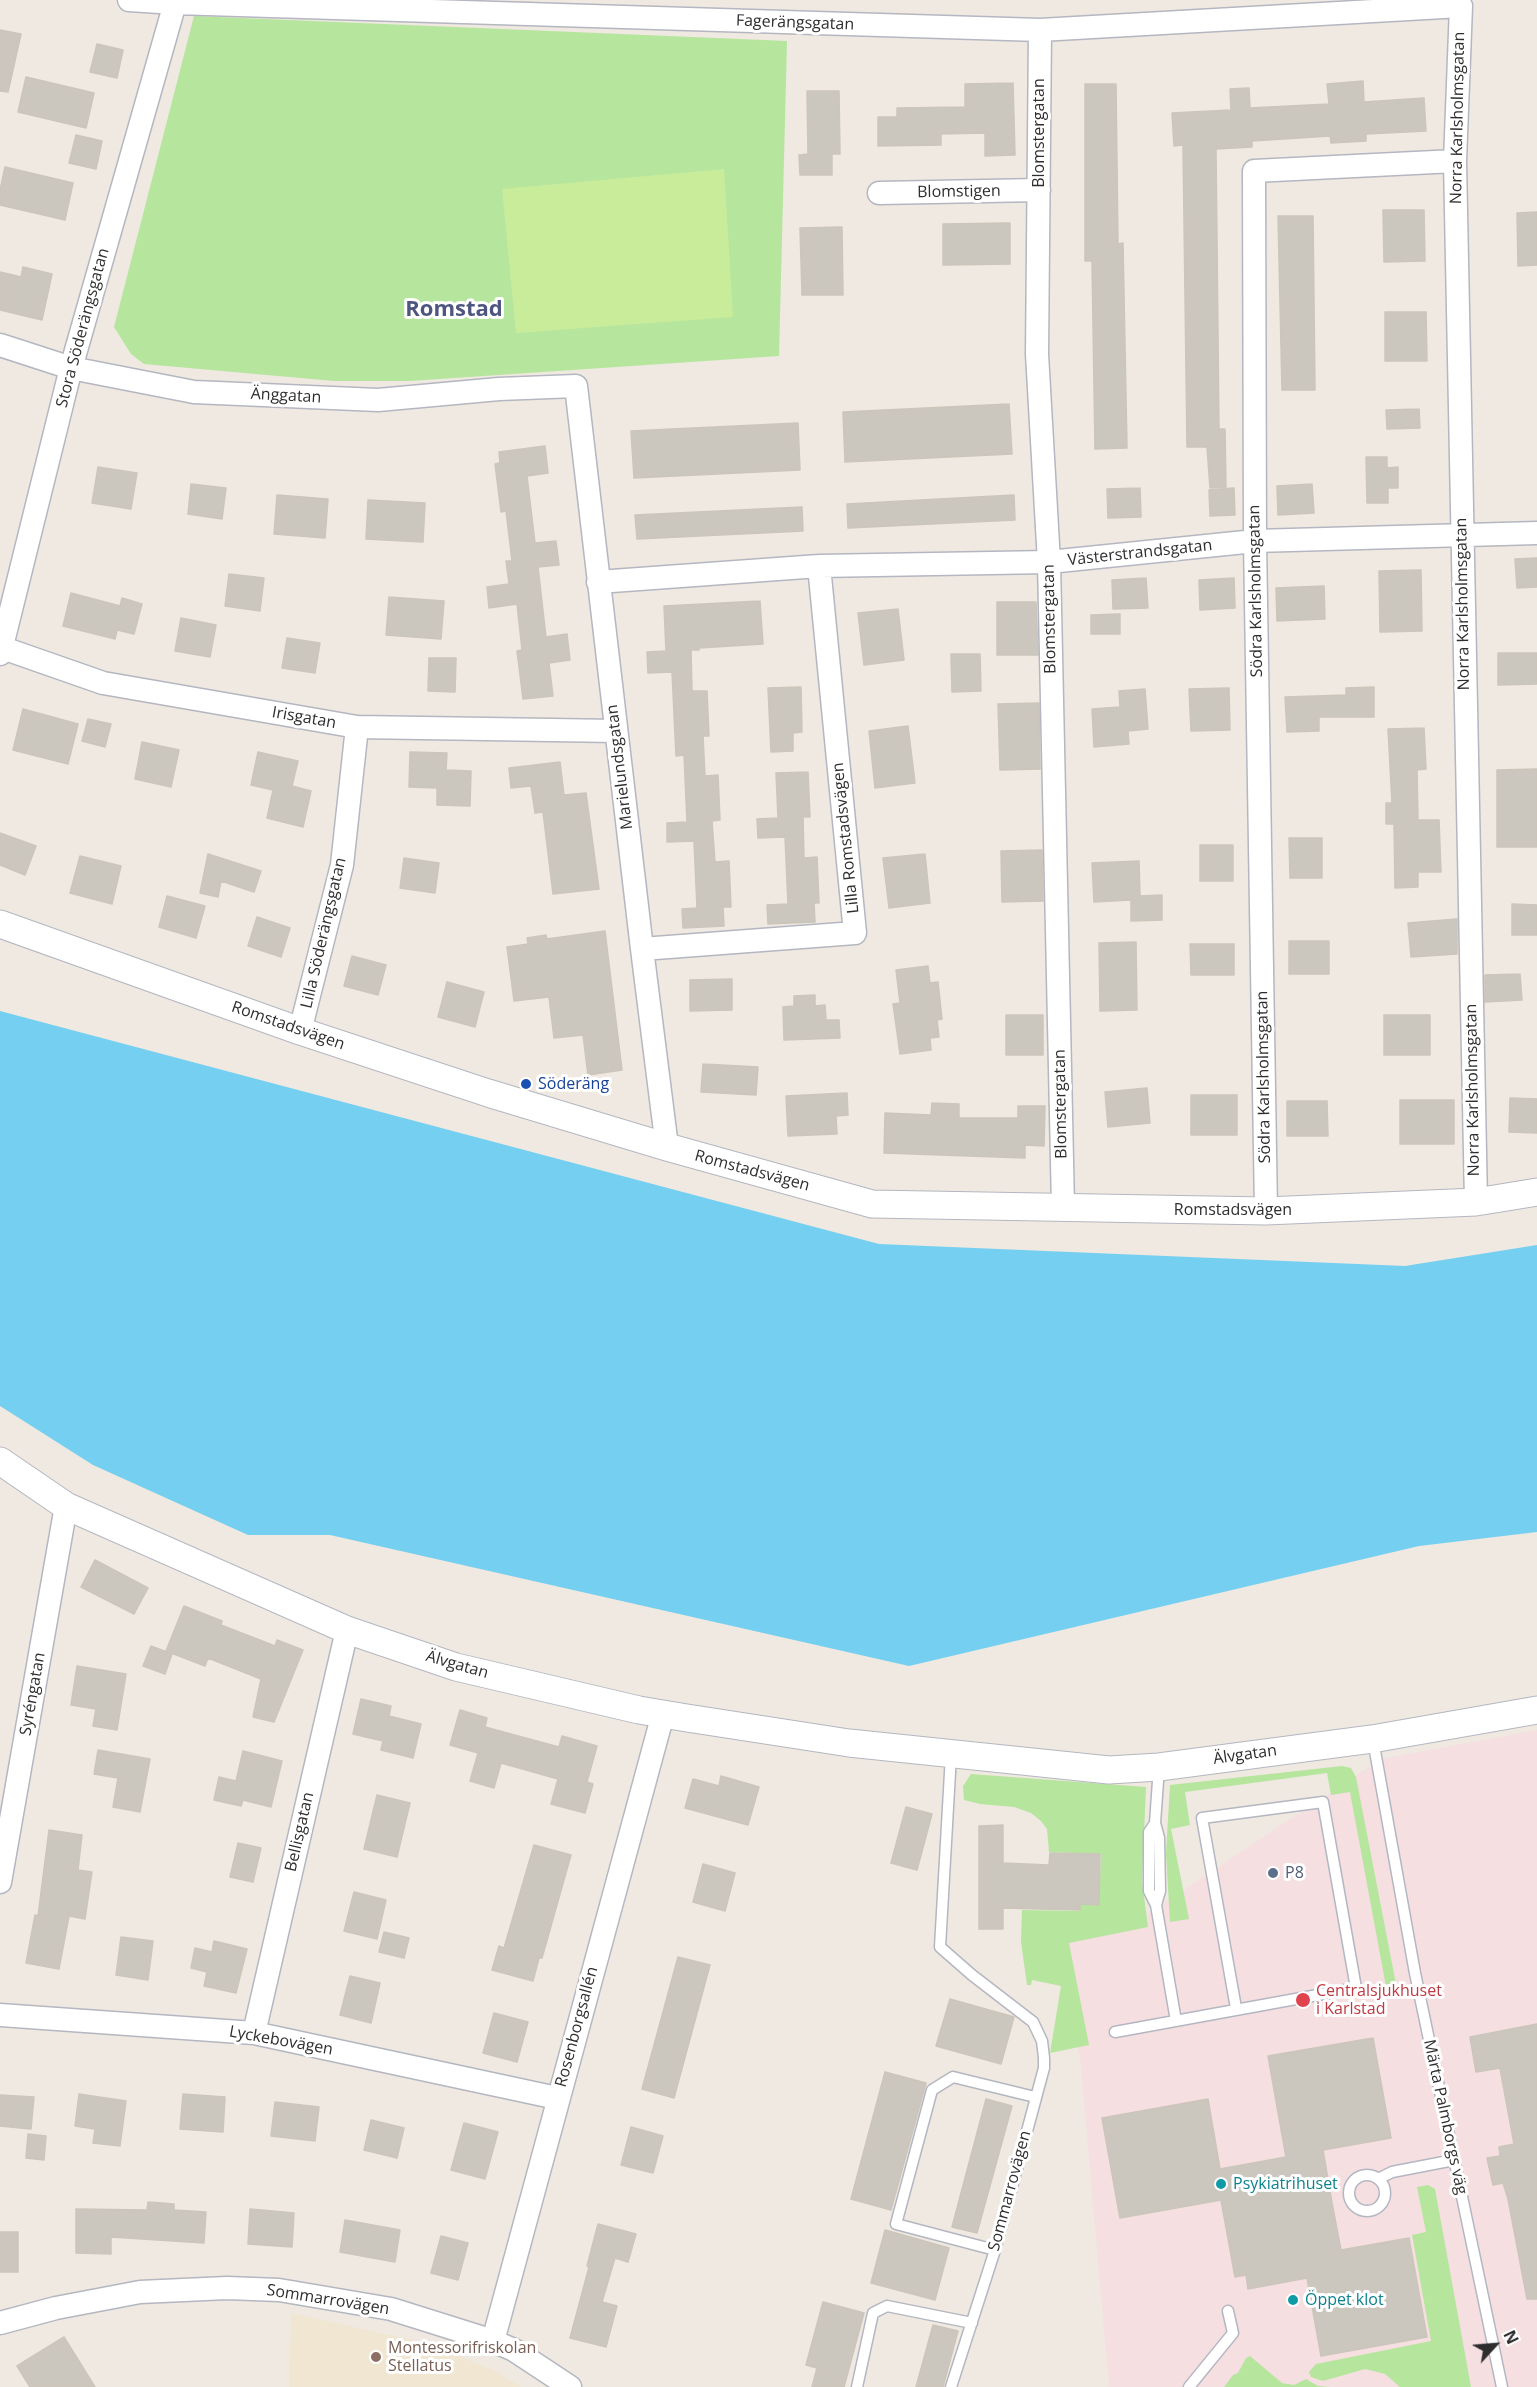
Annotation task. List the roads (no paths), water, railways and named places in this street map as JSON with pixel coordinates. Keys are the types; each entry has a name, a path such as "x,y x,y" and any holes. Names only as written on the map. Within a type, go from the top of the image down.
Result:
{"street":[{"name":"Fagerängsgatan","path":"129,0 1040,30 1461,6"},
{"name":"Stora Söderängsgatan","path":"1,650 71,368 175,3"},
{"name":"Norra Karlsholmsgatan","path":"1461,6 1455,161 1476,1202"},
{"name":"Blomstergatan","path":"1040,30 1037,354 1049,562 1063,1207"},
{"name":"Södra Karlsholmsgatan","path":"1266,1212 1255,541 1254,171 1455,161"},
{"name":"Blomstigen","path":"879,193 1039,190"},
{"name":"Änggatan","path":"0,345 71,368 194,392 378,400 499,389 576,386"},
{"name":"Marielundsgatan","path":"576,386 667,1148"},
{"name":"Västerstrandsgatan","path":"598,582 819,567 1049,562 1255,541 1461,537 1537,533"},
{"name":"Lilla Romstadsvägen","path":"642,949 855,933 819,567"},
{"name":"Irisgatan","path":"1,650 103,683 357,728 616,731"},
{"name":"Lilla Söderängsgatan","path":"300,1031 342,865 357,728"},
{"name":"Romstadsvägen","path":"0,924 300,1031 488,1093 667,1148 872,1204 1266,1212 1476,1202 1537,1192"},
{"name":"Älvgatan","path":"0,1461 66,1506 347,1630 456,1667 663,1714 849,1743 1109,1770 1159,1767 1372,1739 1537,1710"},
{"name":"Syréngatan","path":"0,1882 66,1506"},
{"name":"Bellisgatan","path":"254,2033 347,1630"},
{"name":"Rosenborgsallén","path":"493,2341 663,1714"},
{"name":"Lyckebovägen","path":"0,2014 254,2033 558,2098"},
{"name":"Sommarrovägen","path":"0,2323 56,2308 140,2292 226,2288 269,2290 391,2309 493,2341 514,2350 570,2387"}],"lane":[{"name":"Märta Palmborgs väg","path":"1372,1739 1415,1973 1502,2387"},
{"name":"Sommarrovägen","path":"951,1755 940,1947 972,1976 1033,2022 1042,2041 1044,2058 1044,2068 995,2250 951,2387"},
{"path":"1159,1767 1155,1823 1159,1838 1160,1891 1156,1905 1176,2021"},
{"path":"1115,2032 1236,2008 1356,1988 1323,1802 1202,1818 1236,2008"},
{"path":"995,2250 896,2224 932,2090 953,2077 1035,2097"},
{"path":"1378,2179 1392,2172 1454,2160"},
{"path":"857,2387 873,2313 887,2306 972,2323"},
{"path":"1189,2387 1233,2333 1228,2311"}],"water":[{"path":"0,1011 879,1244 1405,1266 1537,1245 1537,1532 1419,1546 909,1666 330,1535 248,1535 93,1465 0,1406"}],"place":[{"name":"Söderäng","path":"526,1084"},
{"name":"P8","path":"1273,1873"},
{"name":"Centralsjukhuset i Karlstad","path":"1303,2000"},
{"name":"Psykiatrihuset","path":"1221,2184"},
{"name":"Öppet klot","path":"1293,2300"},
{"name":"Montessorifriskolan Stellatus","path":"376,2357"}],"district":[{"name":"Romstad","path":"454,310"}]}
